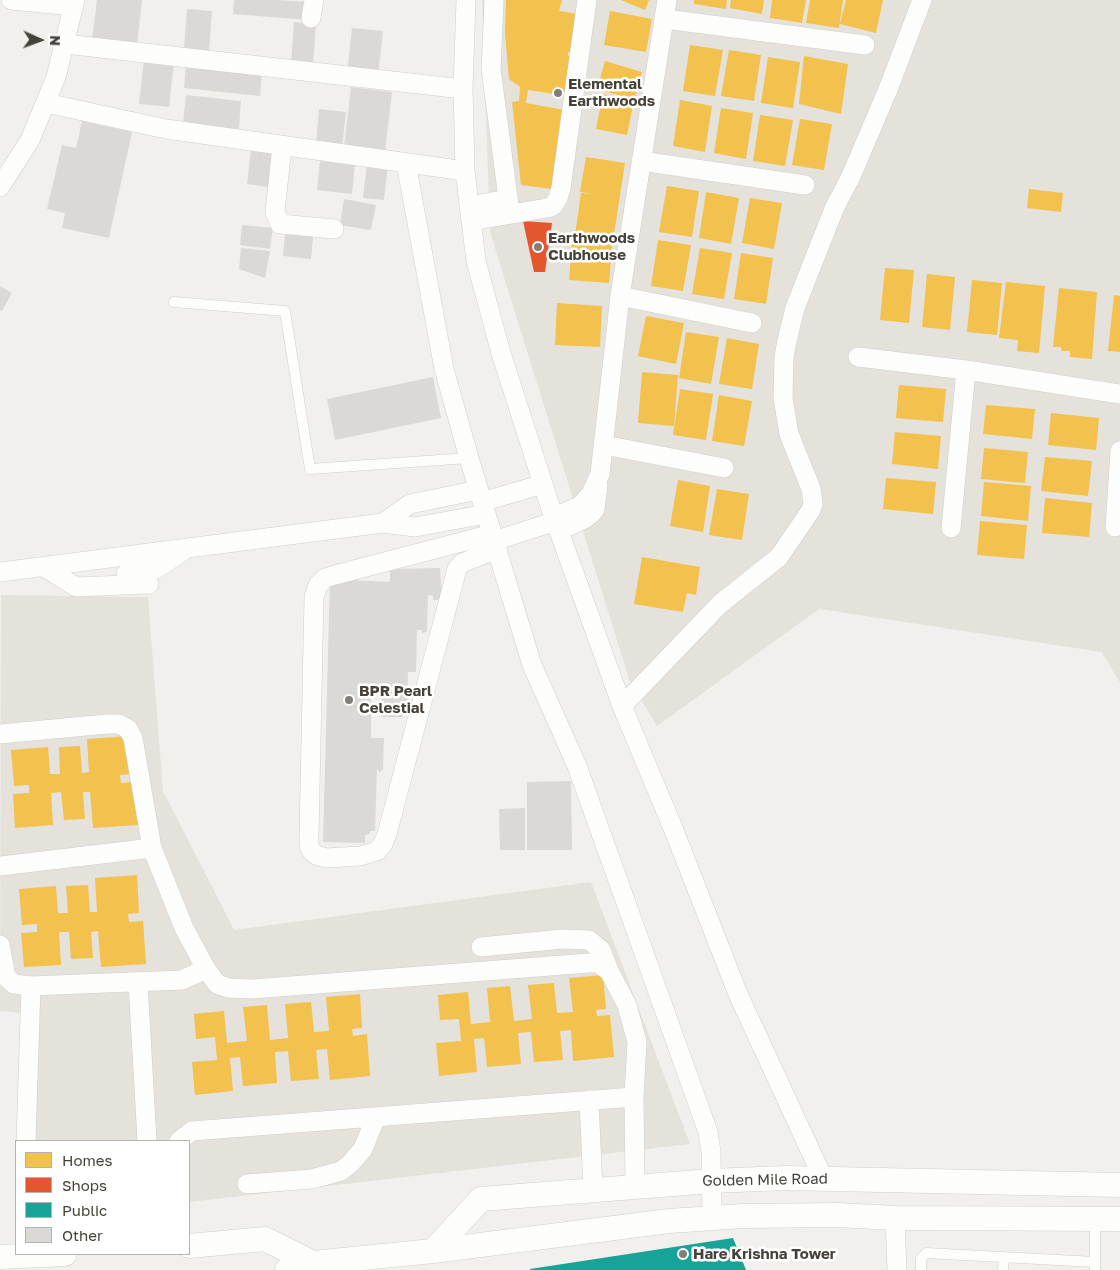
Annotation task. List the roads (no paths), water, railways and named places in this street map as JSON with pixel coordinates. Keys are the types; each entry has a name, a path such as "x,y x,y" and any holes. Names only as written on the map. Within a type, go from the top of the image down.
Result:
{"street":[{"path":"0,187 30,140 46,103 56,78 74,3 11,0"},
{"path":"466,0 463,89 465,171 476,261 499,344 543,484 622,706 673,828 738,994 823,1178"},
{"path":"494,0 491,69 509,206"},
{"path":"470,214 509,206 553,206 558,198 561,188 587,0"},
{"path":"494,541 462,562 453,580 383,844 377,851 360,856 326,858 316,855 312,852 309,845 309,836 314,597 318,585 325,578 335,574 451,544 494,541 557,523 580,506 591,494 600,474 620,296 667,0"},
{"path":"622,706 720,604 778,557 811,510 810,489 789,434 782,398 784,357 787,341 795,308 834,209 852,174 889,87 922,0"},
{"path":"665,19 865,45"},
{"path":"65,44 463,89"},
{"path":"46,103 166,129 465,171"},
{"path":"282,146 275,212 280,224 334,229"},
{"path":"641,160 805,185"},
{"path":"406,163 444,369 468,458 532,665 577,766 708,1132 711,1152 712,1218"},
{"path":"620,296 752,323"},
{"path":"858,357 966,370 1120,394"},
{"path":"951,528 966,370"},
{"path":"604,444 724,468"},
{"path":"1115,528 1120,451"},
{"path":"0,572 383,523 415,527 482,502 543,484"},
{"path":"383,523 410,504 482,502"},
{"path":"451,544 459,566"},
{"path":"81,579 150,571 186,549"},
{"path":"44,567 76,587 149,584"},
{"path":"0,734 107,724 119,724 128,729 134,738 152,848 184,928 206,969 217,984 228,988 252,989 589,963 598,964 609,971"},
{"path":"0,866 152,848"},
{"path":"481,947 562,939 589,940 601,950 609,971 627,1005 637,1042 634,1097 635,1187"},
{"path":"0,945 6,977 14,984 31,986 182,980 206,969"},
{"path":"138,982 146,1140"},
{"path":"26,1140 31,986"},
{"path":"181,1140 192,1131 634,1097"},
{"path":"589,1100 592,1190"},
{"path":"247,1184 312,1179 341,1171 363,1149 376,1117"},
{"name":"Golden Mile Road","path":"433,1251 481,1199 712,1180 823,1178 1120,1185"},
{"path":"286,1270 313,1263 433,1251 668,1221 712,1218 838,1215 895,1218 1120,1219"},
{"path":"895,1218 897,1270"},
{"path":"190,1246 265,1239 313,1263"},
{"path":"0,1257 43,1255"}],"lane":[{"path":"174,302 285,311 310,469 468,458"},
{"path":"921,1270 921,1260 926,1253 1004,1257 1095,1266 1095,1219"},
{"path":"1003,1270 1004,1257"}],"place":[{"name":"Elemental Earthwoods","path":"558,93"},
{"name":"Earthwoods Clubhouse","path":"538,247"},
{"name":"BPR Pearl Celestial","path":"349,700"},
{"name":"Hare Krishna Tower","path":"683,1254"}]}
